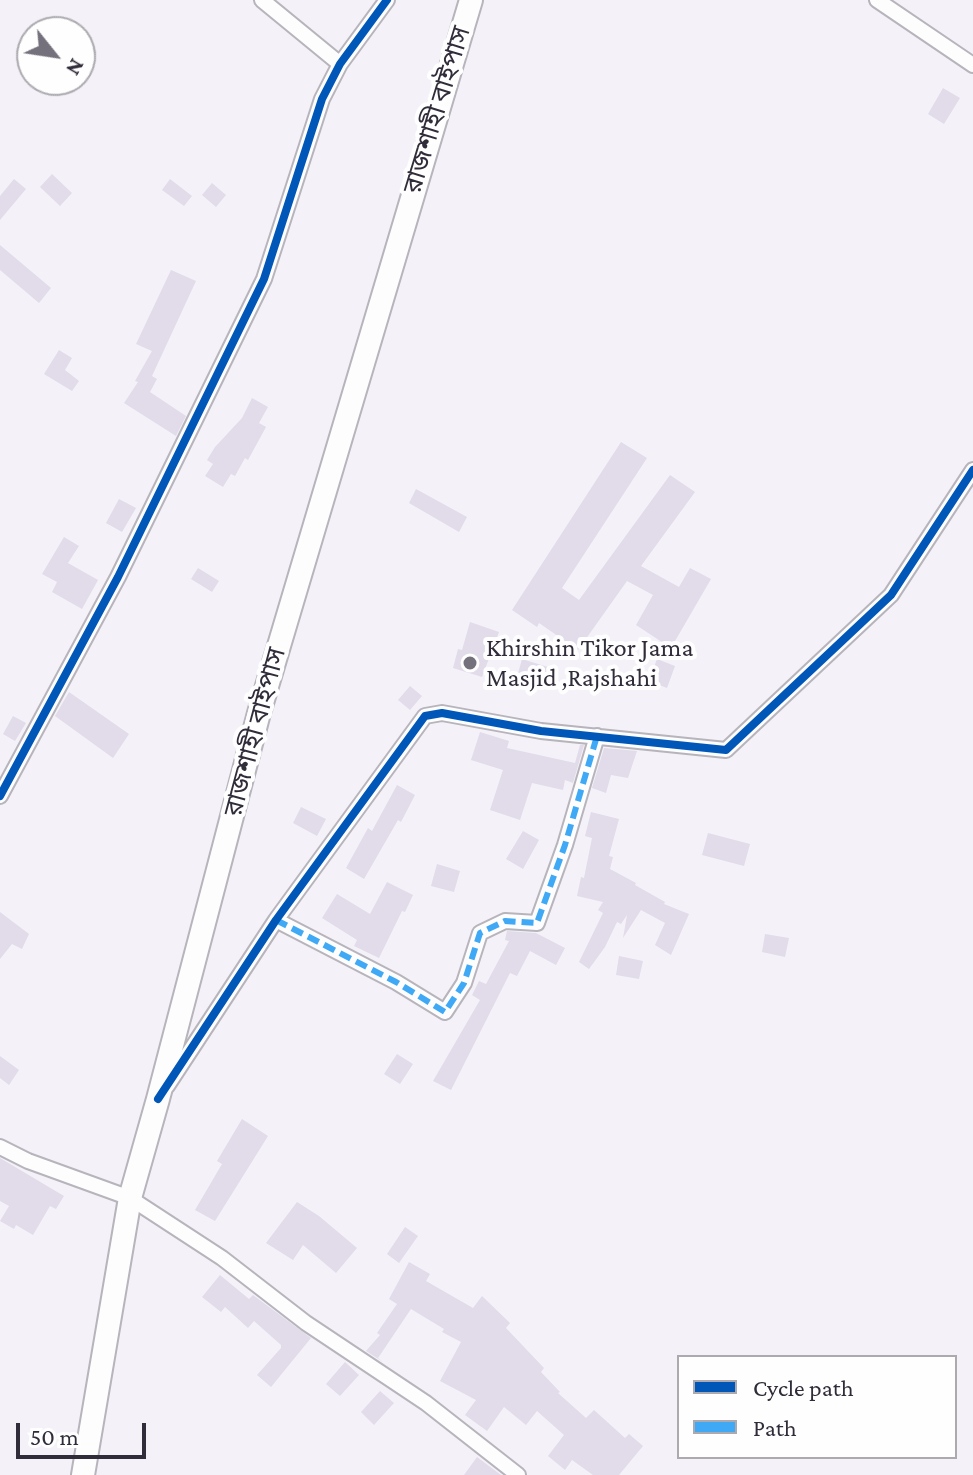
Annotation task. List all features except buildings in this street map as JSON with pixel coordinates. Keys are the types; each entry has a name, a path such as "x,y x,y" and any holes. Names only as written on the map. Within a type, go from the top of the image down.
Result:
{"highway":[{"name":"রাজশাহী বাইপাস","path":"83,1475 130,1198 259,713 471,0"}],"street":[{"path":"262,0 340,64"},
{"path":"0,796 118,577 264,279 322,99 340,64 387,0"},
{"path":"877,0 973,65"},
{"path":"158,1099 276,920 425,716 442,713 541,731 726,750 891,595 973,470"},
{"path":"276,920 396,982 445,1012 464,983 480,933 505,921 537,923 565,845 597,736"},
{"path":"0,1147 28,1161 130,1198 222,1258 306,1323 426,1403 518,1475"}],"marked path":[{"path":"276,920 396,982 445,1012 464,983 480,933 505,921 537,923 565,845 597,736"}],"cycle path":[{"path":"0,796 118,577 264,279 322,99 340,64 387,0"},
{"path":"158,1099 276,920 425,716 442,713 541,731 726,750 891,595 973,470"}],"place":[{"name":"Khirshin Tikor Jama Masjid ,Rajshahi","path":"470,663"}]}
